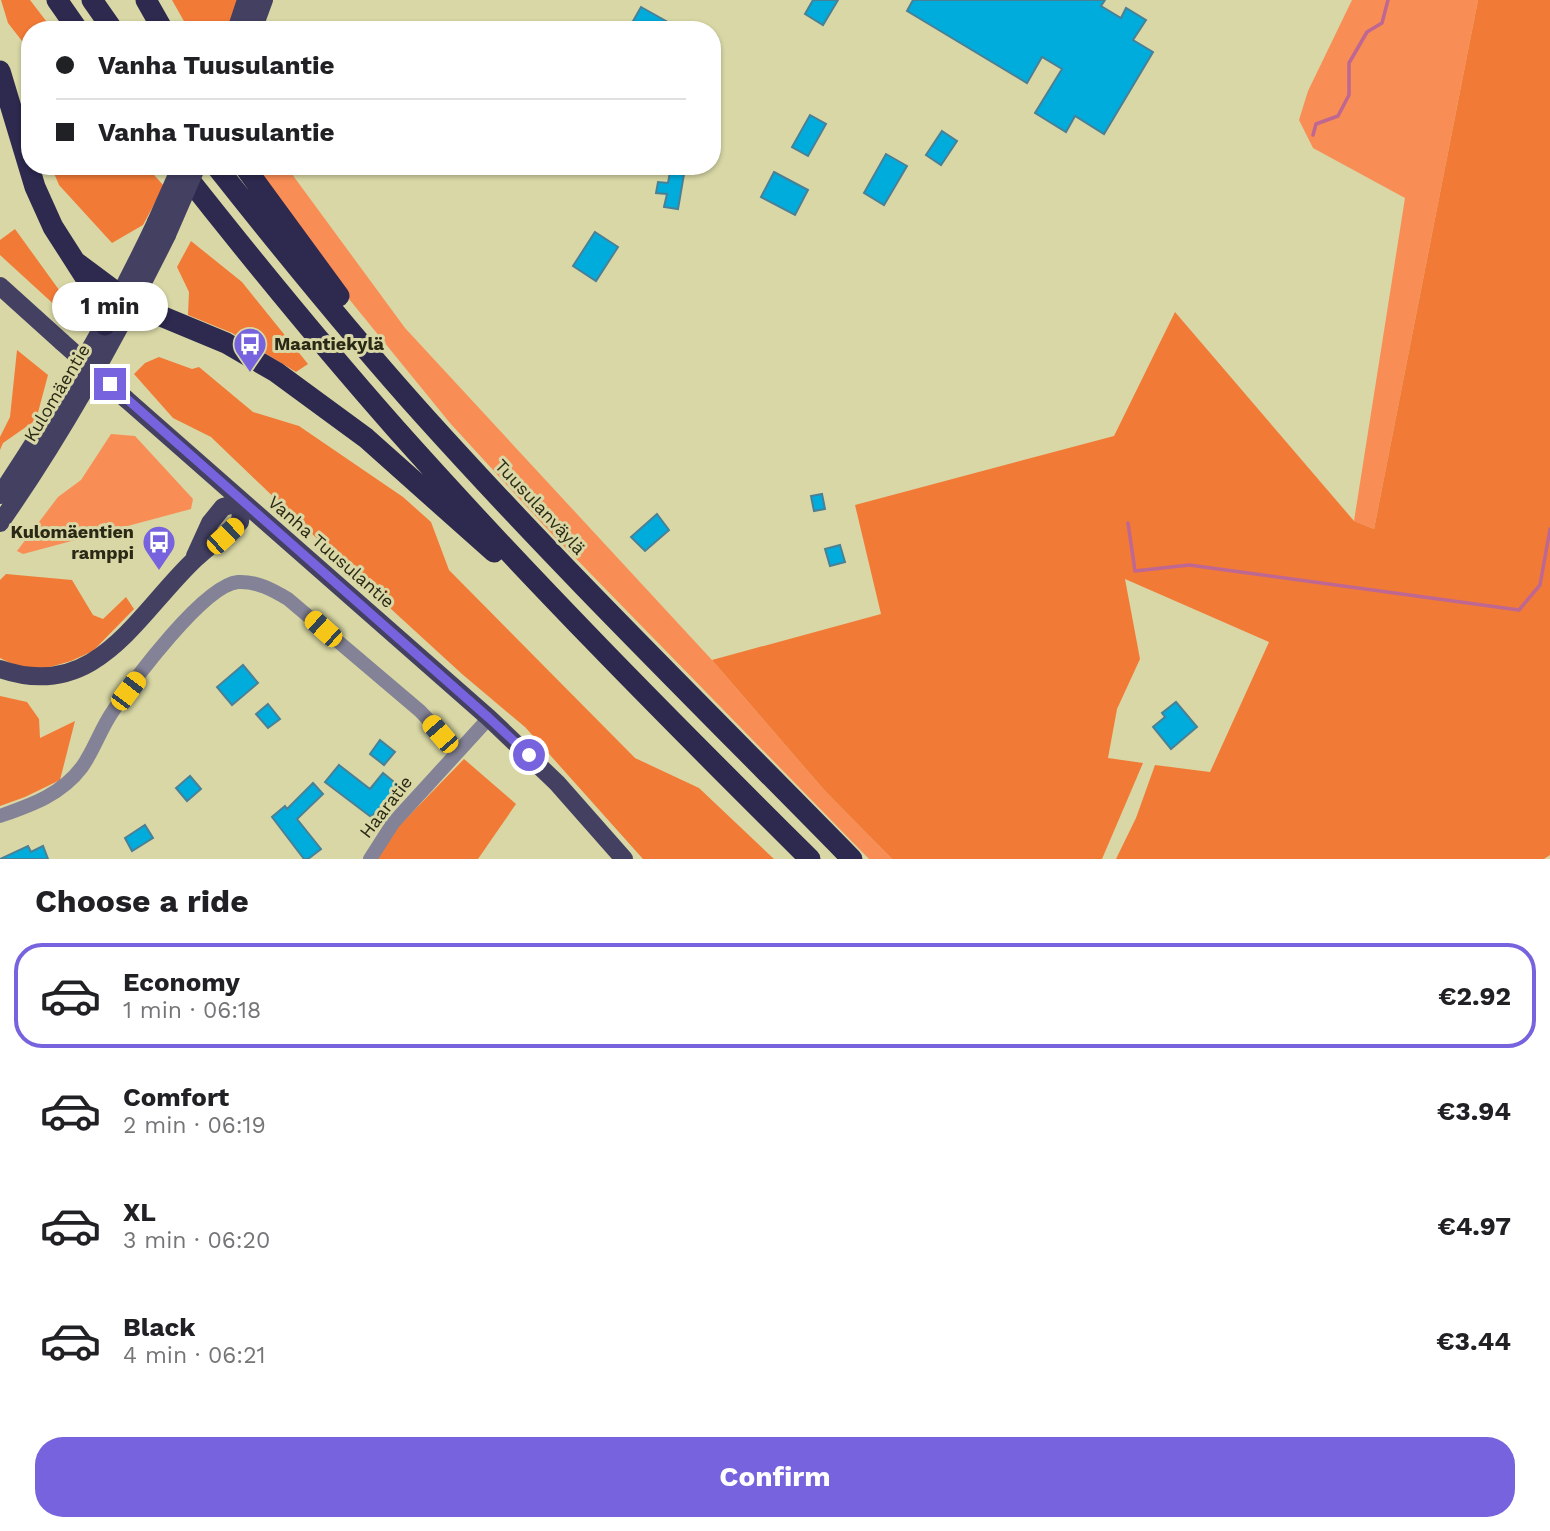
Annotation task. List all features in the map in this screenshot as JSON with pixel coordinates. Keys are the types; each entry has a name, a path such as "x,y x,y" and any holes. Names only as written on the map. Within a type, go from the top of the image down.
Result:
{"highway":[{"path":"57,0 72,21"},
{"path":"92,0 107,21"},
{"path":"146,0 158,21"},
{"path":"152,0 160,21"},
{"path":"0,71 21,141"},
{"path":"31,175 53,227 101,302 105,325"},
{"path":"187,175 303,321 395,428 589,634 810,859"},
{"name":"Tuusulanväylä","path":"223,175 322,298 425,417 547,548 852,859"},
{"path":"250,175 327,281 379,347 425,417"},
{"path":"77,263 127,301 226,344 276,372 332,412 399,466 589,634"}],"main road":[{"path":"239,21 246,0"},
{"path":"256,21 264,0"},
{"name":"Kulomäentie","path":"162,228 177,175"},
{"name":"Kulomäentie","path":"0,523 78,401 162,228 192,175"},
{"name":"Vanha Tuusulantie","path":"0,286 489,718 557,783 624,859"},
{"name":"Kulomäentie","path":"0,495 54,413 105,325 127,301"},
{"path":"0,670 48,676 80,669 93,663 122,639 192,562 211,523 223,507 242,502"}],"street":[{"path":"0,816 42,801 63,786 82,767 113,711 180,626 212,594 237,582 267,586 288,599 420,711 458,751"},
{"name":"Haaratie","path":"370,859 393,823 489,718"}],"shaded area":[{"path":"1,0 30,0 46,21 21,21 21,40 8,23"},
{"path":"172,0 238,0 230,21 184,21"},
{"path":"1352,0 1478,0 1374,529 1354,521 1405,198 1313,148 1299,120 1308,91"},
{"path":"1478,0 1550,0 1550,855 1544,859 1116,859 1136,818 1155,765 1210,772 1269,642 1125,579 1140,659 1117,709 1108,758 1143,763 1102,859 892,859 825,791 712,660 881,614 855,505 1114,436 1175,312 1354,521 1374,529"},
{"path":"55,175 154,175 164,186 143,225 112,243 59,185"},
{"path":"262,175 293,175 405,328 712,660 825,791 892,859 869,859 549,531 450,423 349,299"},
{"path":"15,229 67,301 59,309 0,255 0,240"},
{"path":"191,241 242,282 308,364 296,372 232,333 188,315 189,292 177,267"},
{"path":"17,350 48,375 36,420 3,443 0,450 0,437 10,417"},
{"path":"159,357 192,369 199,367 253,412 299,426 403,497 431,522 449,570 635,758 699,788 774,859 643,859 525,727 379,598 211,437 173,418 134,374 145,363"},
{"path":"111,434 135,436 193,499 191,509 23,554 17,551 58,497 81,480"},
{"path":"6,574 72,580 93,615 103,619 126,597 134,609 93,651 40,670 18,667 0,658 0,580"},
{"path":"0,696 27,702 39,719 40,738 75,721 60,780 0,806"},
{"path":"464,759 516,804 478,859 377,859 396,829"}],"building":[{"path":"813,0 838,0 823,25 805,14"},
{"path":"913,0 1105,0 1101,6 1121,18 1126,8 1146,20 1133,40 1153,52 1104,134 1075,116 1066,132 1035,113 1062,69 1042,57 1027,83 907,11"},
{"path":"641,7 666,21 633,21"},
{"path":"810,115 826,124 808,156 792,147"},
{"path":"942,131 957,141 941,165 926,155"},
{"path":"886,154 907,166 884,205 864,193"},
{"path":"774,172 808,190 795,215 761,197"},
{"path":"669,175 684,175 678,209 664,207 667,194 656,193 658,182 668,183"},
{"path":"595,232 618,247 596,281 573,266"},
{"path":"822,494 825,509 814,511 811,496"},
{"path":"657,514 669,530 645,551 631,537"},
{"path":"840,545 845,562 830,566 825,549"},
{"path":"243,665 258,683 232,705 217,687"},
{"path":"1176,702 1197,727 1171,749 1153,727 1165,717 1162,713"},
{"path":"268,704 280,719 268,728 256,714"},
{"path":"380,740 395,752 384,765 370,754"},
{"path":"339,765 370,789 383,773 399,786 371,817 325,782"},
{"path":"190,776 201,789 187,801 176,788"},
{"path":"313,783 323,794 297,819 321,849 304,859 272,817 285,806 287,809"},
{"path":"145,825 153,838 132,851 125,838"},
{"path":"28,846 31,852 43,846 48,859 0,859"}],"waterway":[{"path":"1313,135 1316,124 1338,116 1349,95 1349,63 1367,32 1382,23 1388,0"},
{"path":"1128,523 1135,571 1189,565 1519,610 1540,585 1550,529"}],"place":[{"name":"Maantiekylä","path":"250,374"},
{"name":"Kulomäentien ramppi","path":"159,572"}],"route":[{"path":"110,384 529,755"}]}
